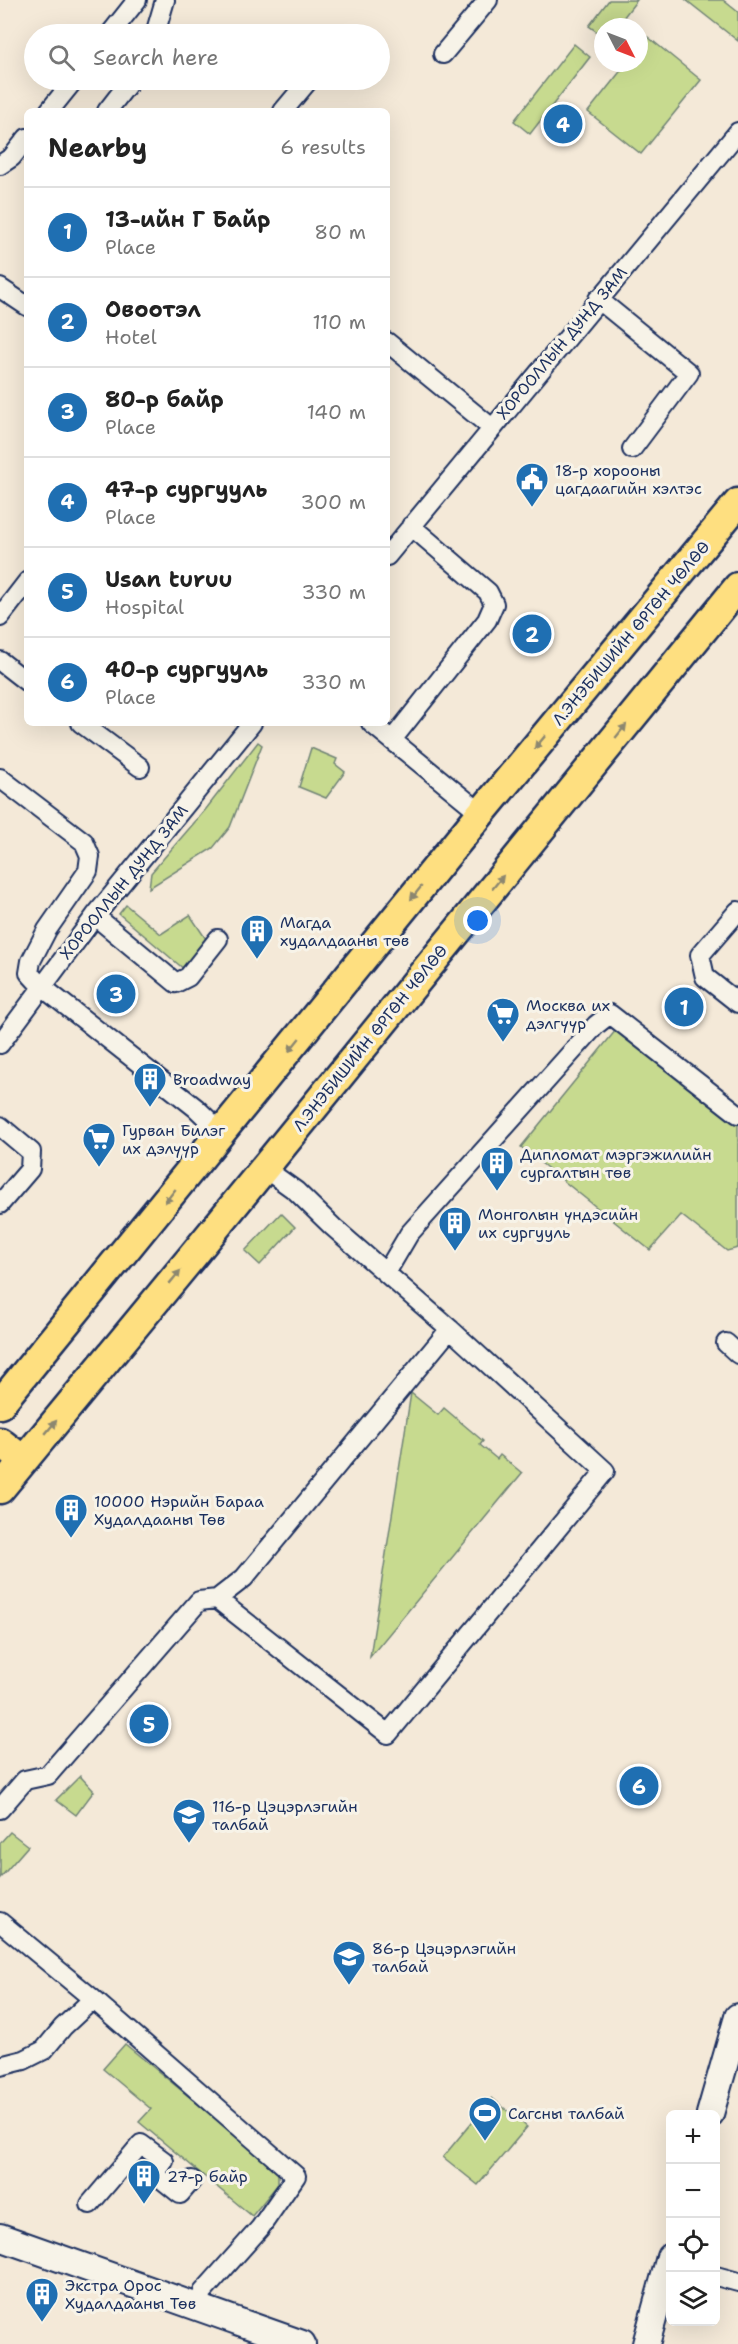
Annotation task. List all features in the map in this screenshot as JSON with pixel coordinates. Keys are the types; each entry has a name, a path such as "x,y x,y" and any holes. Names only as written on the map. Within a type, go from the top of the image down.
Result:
{"main road":[{"name":"Л.ЭНЭБИШИЙН ӨРГӨН ЧӨЛӨӨ","path":"0,1404 481,813 738,503"},
{"name":"Л.ЭНЭБИШИЙН ӨРГӨН ЧӨЛӨӨ","path":"0,1489 738,587"},
{"path":"0,1442 23,1460"}],"street":[{"path":"118,24 137,0"},
{"path":"158,24 165,0"},
{"path":"443,54 488,0"},
{"path":"51,108 66,90"},
{"path":"109,108 123,90"},
{"path":"286,108 301,90"},
{"name":"ХОРООЛЛЫН ДУНД ЗАМ","path":"390,552 738,132"},
{"path":"0,165 12,157 24,142"},
{"path":"0,288 24,304"},
{"path":"598,299 689,373 632,448"},
{"path":"390,344 492,428"},
{"path":"392,740 487,620 494,604 488,592 411,526"},
{"path":"0,617 24,586"},
{"path":"0,662 24,680"},
{"path":"85,726 140,767"},
{"name":"ХОРООЛЛЫН ДУНД ЗАМ","path":"0,1044 95,916 250,726"},
{"path":"375,726 481,813"},
{"path":"0,778 84,842 90,856 88,871 47,930 29,967 29,974 41,986 196,1108 222,1133"},
{"path":"738,911 700,955 705,977 738,1003"},
{"path":"95,916 176,983 188,977 218,939"},
{"path":"386,1273 409,1234 596,1025 610,1014 738,1114"},
{"path":"0,1126 30,1152 30,1169 0,1204"},
{"path":"217,1599 388,1734 605,1471 450,1329 333,1227 296,1191 264,1168"},
{"path":"0,1809 25,1780 48,1775 199,1601 217,1599 244,1578 450,1329"},
{"path":"0,1922 93,1999 296,2176 260,2228 203,2292 200,2302 194,2307"},
{"path":"0,2066 24,2061 44,2050 63,2027 93,1999"},
{"path":"711,2110 738,2017"},
{"path":"90,2204 141,2144 164,2161 155,2174 180,2194 192,2180"},
{"path":"0,2237 302,2344"},
{"path":"646,2344 667,2272"},
{"path":"720,2277 738,2282"}],"green space":[{"path":"609,0 637,0 623,18 595,18"},
{"path":"686,0 723,0 738,12 738,41"},
{"path":"594,20 594,30 589,26"},
{"path":"648,37 701,80 641,154 588,112 620,72 648,72"},
{"path":"574,44 590,57 530,134 514,121"},
{"path":"258,742 262,745 230,827 213,848 149,888 151,873 206,809"},
{"path":"311,748 337,759 335,764 345,772 326,798 299,787"},
{"path":"126,905 161,934 190,915 208,942 185,970 119,914"},
{"path":"616,1030 738,1124 738,1248 727,1251 681,1215 650,1250 521,1147"},
{"path":"281,1213 295,1227 260,1265 245,1251"},
{"path":"411,1393 438,1415 444,1408 483,1441 480,1445 497,1459 500,1455 522,1473 370,1657"},
{"path":"80,1776 94,1791 76,1815 56,1800"},
{"path":"10,1832 28,1846 0,1878 0,1843"},
{"path":"125,2044 278,2170 278,2184 252,2216 139,2122 151,2109 103,2069"},
{"name":"Сагсны талбай","path":"492,2098 527,2127 478,2185 443,2157"}],"place":[{"name":"47-р сургууль","path":"563,124"},
{"name":"18-р хорооны цагдаагийн хэлтэс","path":"532,508"},
{"name":"Овоотэл","path":"532,634"},
{"name":"Магда худалдааны төв","path":"257,960"},
{"name":"80-р байр","path":"116,994"},
{"name":"13-ийн Г Байр","path":"684,1007"},
{"name":"Москва их дэлгүүр","path":"503,1043"},
{"name":"Broadway","path":"150,1108"},
{"name":"Гурван Билэг их дэлүүр","path":"99,1168"},
{"name":"Дипломат мэргэжилийн сургалтын төв","path":"497,1192"},
{"name":"Монголын үндэсийн их сургууль","path":"455,1252"},
{"name":"10000 Нэрийн Бараа Худалдааны Төв","path":"71,1539"},
{"name":"Usan turuu","path":"149,1724"},
{"name":"40-р сургууль","path":"639,1786"},
{"name":"116-р Цэцэрлэгийн талбай","path":"189,1844"},
{"name":"86-р Цэцэрлэгийн талбай","path":"349,1986"},
{"name":"Сагсны талбай","path":"485,2142"},
{"name":"27-р байр","path":"144,2205"},
{"name":"Экстра Орос Худалдааны Төв","path":"42,2323"}]}
